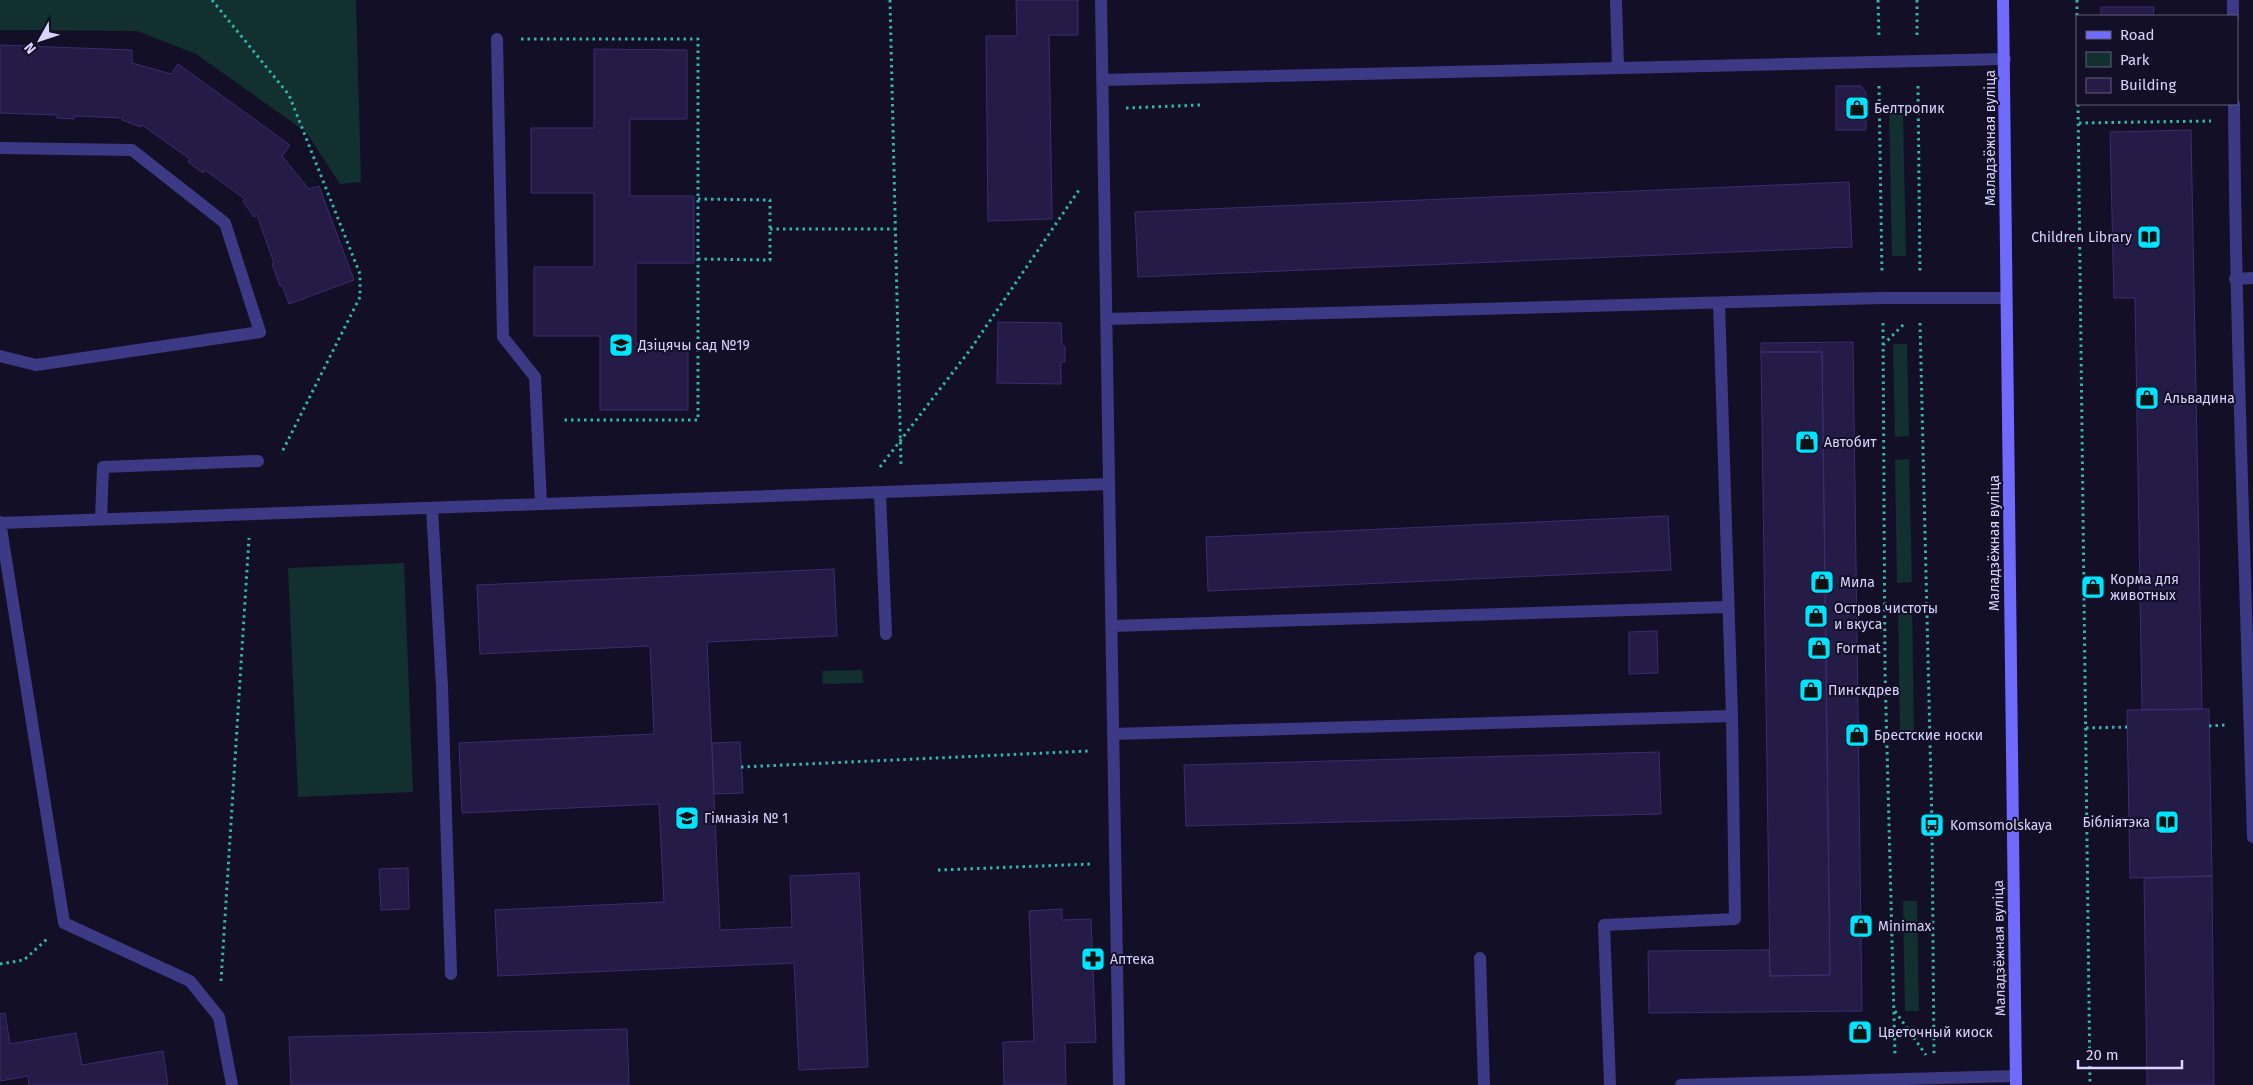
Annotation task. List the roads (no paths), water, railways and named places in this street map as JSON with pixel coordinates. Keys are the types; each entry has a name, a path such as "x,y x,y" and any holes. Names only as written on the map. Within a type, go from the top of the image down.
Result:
{"main road":[{"name":"Маладзёжная вуліца","path":"2003,0 2016,1081"}],"lane":[{"path":"1101,0 1119,1085"},
{"path":"1616,0 1618,68"},
{"path":"2233,0 2233,15"},
{"path":"497,39 503,338 535,377 541,504"},
{"path":"1102,80 2005,59"},
{"path":"2234,105 2236,279 2249,516 2253,836"},
{"path":"0,148 132,150 225,223 260,332 36,365 0,356"},
{"path":"2236,279 2253,278"},
{"path":"1107,320 1882,298 1920,304 2006,298"},
{"path":"1610,1085 1604,924 1735,919 1732,716 1727,607 1719,303"},
{"path":"101,519 103,468 258,461"},
{"path":"232,1085 219,1017 190,981 64,923 0,522 1109,484"},
{"path":"880,492 886,634"},
{"path":"432,508 442,687 451,974"},
{"path":"1112,626 1727,607"},
{"path":"1114,734 1732,716"},
{"path":"1480,958 1484,1085"},
{"path":"1681,1085 1896,1080 2016,1081"}],"place":[{"name":"Белтропик","path":"1857,108"},
{"name":"Children Library","path":"2149,237"},
{"name":"Дзіцячы сад №19","path":"621,345"},
{"name":"Альвадина","path":"2147,398"},
{"name":"Автобит","path":"1807,442"},
{"name":"Мила","path":"1822,582"},
{"name":"Корма для животных","path":"2093,587"},
{"name":"Остров чистоты и вкуса","path":"1816,616"},
{"name":"Format","path":"1819,648"},
{"name":"Пинскдрев","path":"1811,690"},
{"name":"Брестские носки","path":"1857,735"},
{"name":"Гімназія № 1","path":"687,818"},
{"name":"Бібліятэка","path":"2167,822"},
{"name":"Komsomolskaya","path":"1932,825"},
{"name":"Minimax","path":"1861,926"},
{"name":"Аптека","path":"1093,959"},
{"name":"Цветочный киоск","path":"1860,1032"}]}
